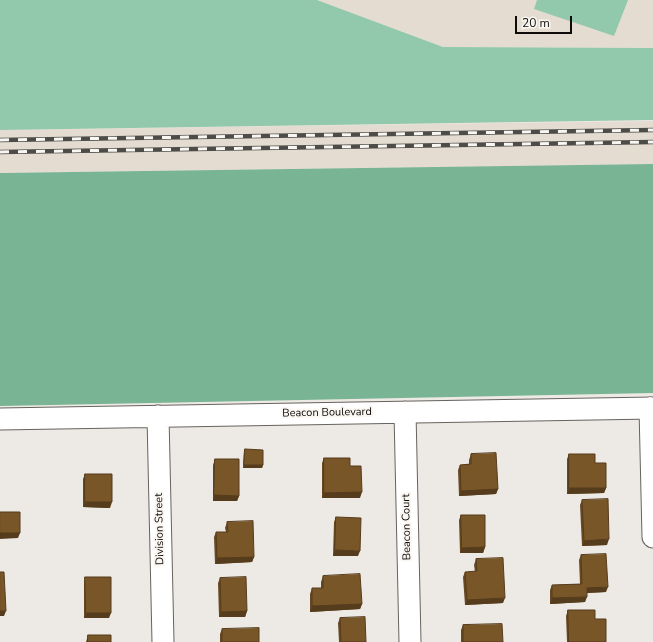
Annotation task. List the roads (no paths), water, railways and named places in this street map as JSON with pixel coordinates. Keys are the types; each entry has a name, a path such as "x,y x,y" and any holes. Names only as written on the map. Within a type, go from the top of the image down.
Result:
{"street":[{"name":"Beacon Boulevard","path":"0,419 651,408"},
{"path":"651,408 653,537"},
{"name":"Beacon Court","path":"405,412 410,642"},
{"name":"Division Street","path":"158,416 163,642"}],"railway":[{"path":"0,140 653,130"},
{"path":"0,152 653,142"}]}
